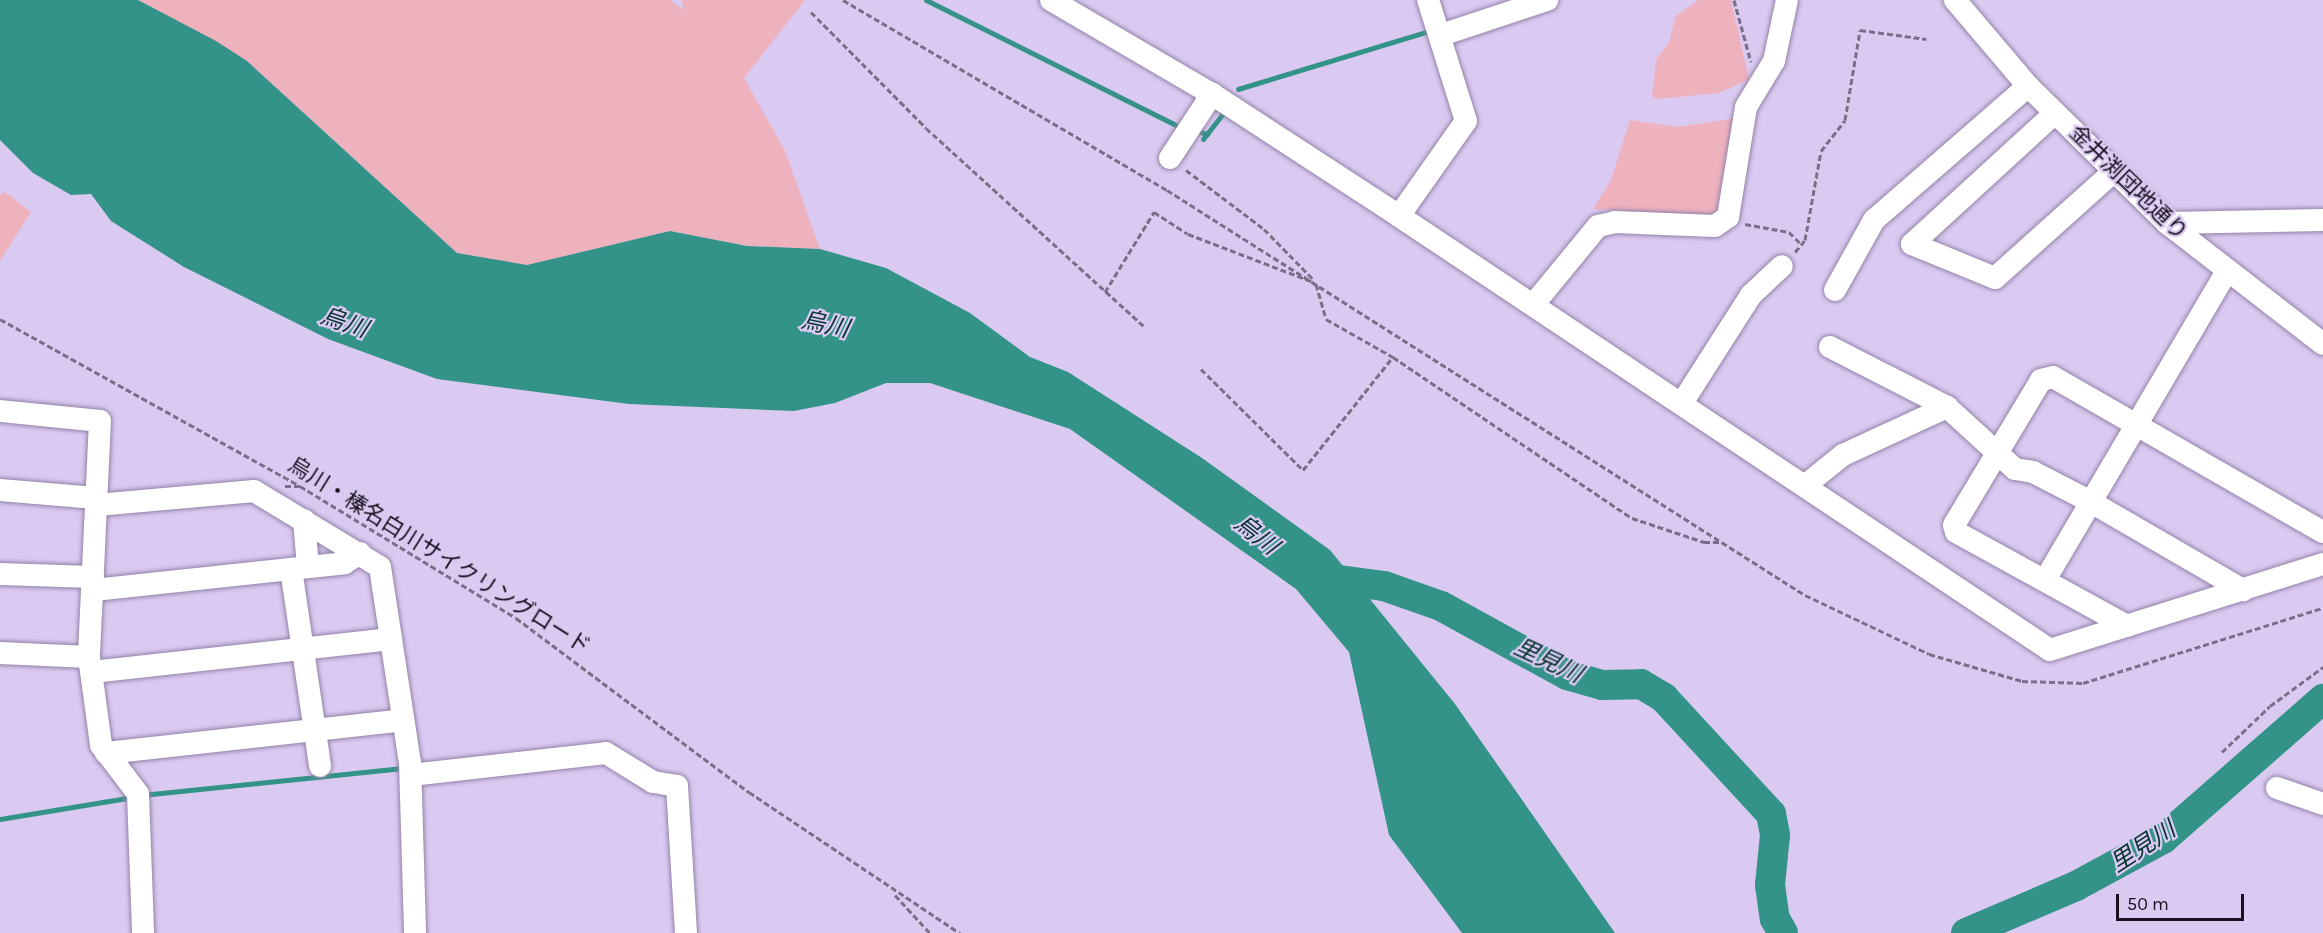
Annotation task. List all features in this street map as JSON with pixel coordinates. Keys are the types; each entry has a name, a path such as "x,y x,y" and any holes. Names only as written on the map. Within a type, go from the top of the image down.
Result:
{"street":[{"path":"1399,216 1466,121 1441,35 1428,0"},
{"path":"1441,35 1546,0"},
{"path":"1533,304 1598,226 1615,222 1715,226 1728,217 1746,107 1774,61 1787,0"},
{"name":"金井渕団地通り","path":"1955,0 2028,86 2167,223 2226,273 2323,344"},
{"path":"1062,3 1212,94 1399,216 1807,484 2050,650 2323,564"},
{"path":"1835,290 1874,220 2028,86"},
{"path":"1170,158 1212,94"},
{"path":"2055,113 1912,244 1995,278 2113,172"},
{"path":"2167,223 2323,220"},
{"path":"1682,403 1751,295 1782,266"},
{"path":"2044,580 2226,273"},
{"path":"1830,347 1947,407 1998,459 2091,502 2243,590"},
{"path":"2127,626 1956,532 1954,525 1998,459 2041,380 2053,377 2323,532"},
{"path":"1807,484 1843,455 1947,407"},
{"path":"0,411 95,416 100,421 91,665 106,753 138,794 143,933"},
{"path":"0,490 97,501 254,491 360,553 384,574 410,769 415,933"},
{"path":"299,516 302,649 320,766"},
{"path":"0,574 93,584 300,568 355,561 360,553"},
{"path":"0,653 91,665 302,649 391,639"},
{"path":"106,753 403,720"},
{"path":"410,769 511,756 606,753 653,782 677,786 686,933"},
{"path":"410,769 487,768 511,756"},
{"path":"2277,788 2323,804"}],"path":[{"path":"843,0 1315,282 1806,595 1892,638 2022,681 2083,683 2323,608"},
{"path":"1734,0 1756,88"},
{"path":"811,12 926,128 1145,327"},
{"path":"1782,266 1801,246 1821,151 1845,120 1860,30 1926,39"},
{"path":"1170,158 1264,229 1315,282 1326,319 1393,357 1632,518 1704,542 1721,542"},
{"path":"1105,292 1154,212 1188,234 1315,282"},
{"path":"1728,217 1789,232 1801,246"},
{"name":"烏川・榛名白川サイクリングロード","path":"0,319 310,492 516,618 895,894 960,933"},
{"path":"1201,369 1303,470 1393,357"},
{"path":"2222,752 2270,706 2323,667"},
{"path":"895,894 930,933"}],"shaded area":[{"path":"138,0 670,0 683,10 682,0 805,0 744,78 785,151 820,249 747,246 670,231 527,265 457,253 247,61"},
{"path":"1698,0 1731,0 1749,79 1719,93 1657,99 1652,96 1656,60 1669,42 1676,16"},
{"path":"1735,118 1720,209 1711,216 1593,209 1611,180 1630,120 1678,127"},
{"path":"5,192 31,212 0,261 0,195"}],"water":[{"name":"烏川","path":"0,0 138,0 216,41 247,61 457,253 527,265 670,231 747,246 820,249 886,268 970,313 1030,357 1068,372 1202,458 1330,550 1455,704 1615,933 1462,933 1389,835 1349,652 1296,589 1070,429 930,383 886,383 835,403 794,411 629,404 437,379 328,339 184,267 111,221 91,194 71,195 33,173 0,140"}],"waterway":[{"path":"926,0 1182,128"},
{"path":"1238,89 1429,31"},
{"path":"1203,139 1223,113"},
{"path":"1194,130 1207,134"},
{"name":"里見川","path":"1317,577 1384,586 1441,606 1567,675 1602,685 1641,684 1664,698 1771,814 1775,835 1770,885 1775,919 1783,933"},
{"name":"里見川","path":"1966,933 2076,886 2163,839 2323,699"},
{"path":"142,795 403,768"},
{"path":"0,819 133,797"}]}
